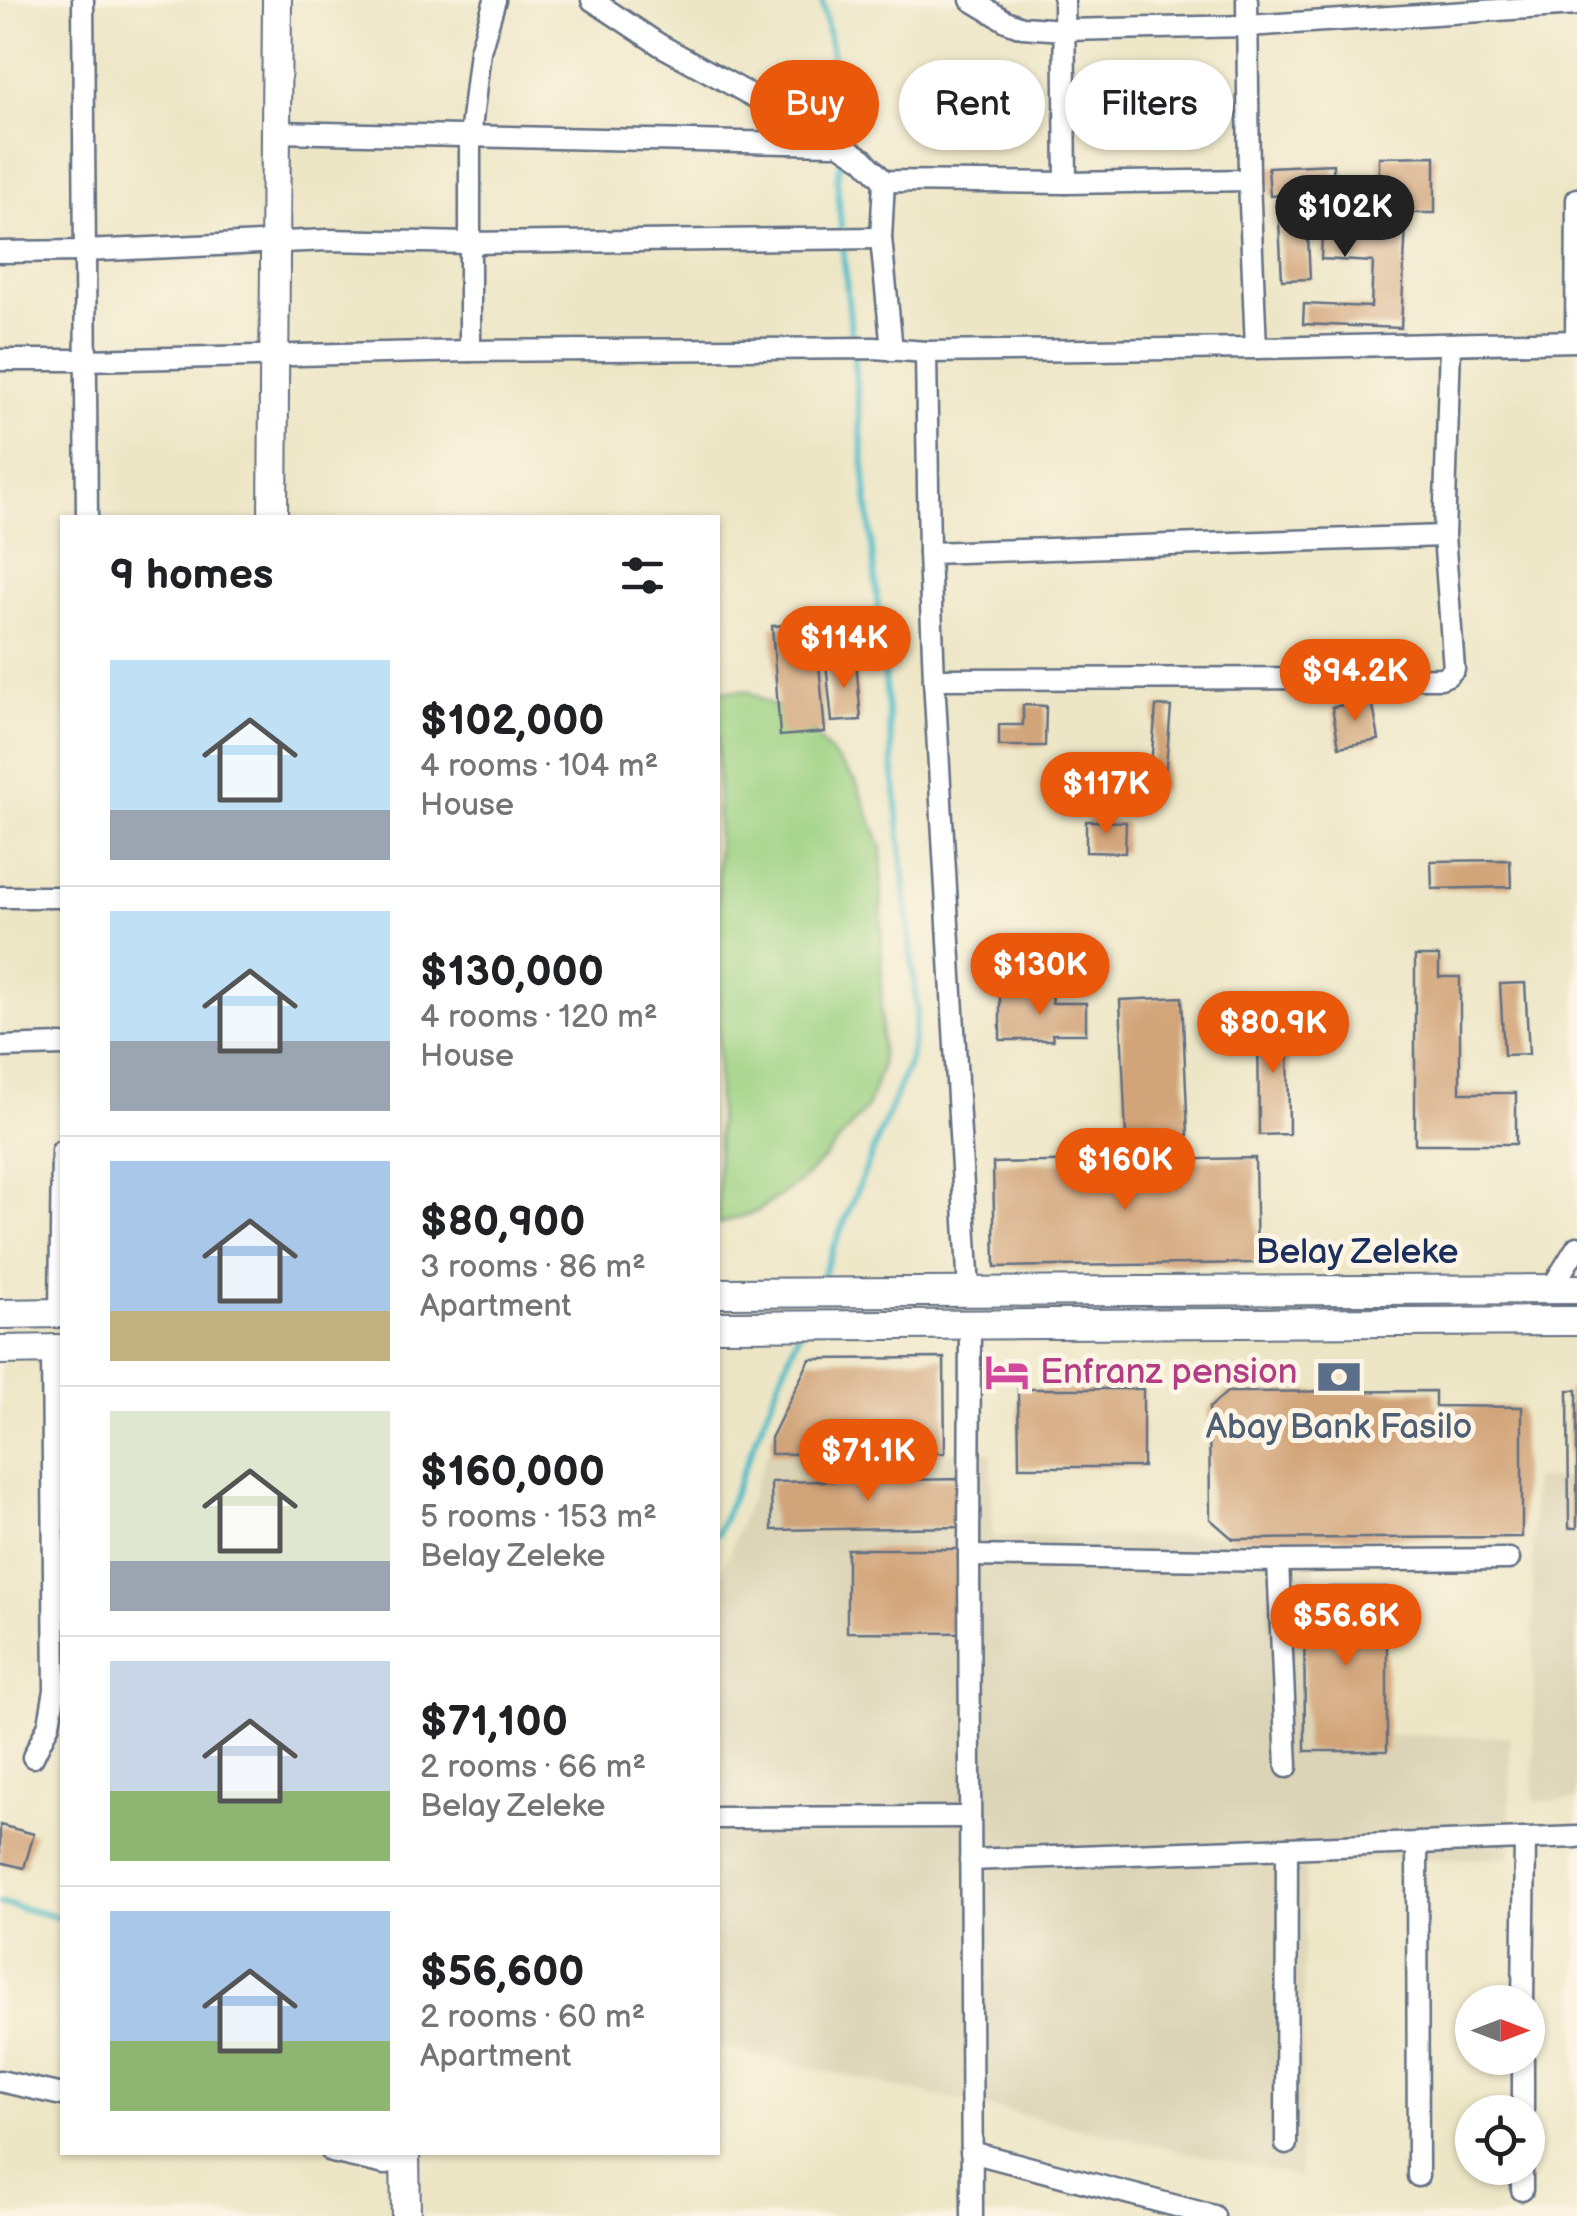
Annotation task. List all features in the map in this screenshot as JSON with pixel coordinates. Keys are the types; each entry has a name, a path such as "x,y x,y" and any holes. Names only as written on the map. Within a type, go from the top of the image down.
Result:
{"street":[{"path":"83,0 87,515"},
{"path":"274,515 277,0"},
{"path":"470,351 470,137 480,51 495,0"},
{"path":"592,0 660,45 750,94"},
{"path":"972,0 1006,21 1064,30 1247,26 1577,5"},
{"path":"1064,0 1066,183"},
{"path":"1247,0 1256,348"},
{"path":"276,132 750,142"},
{"path":"849,150 884,181 1249,180"},
{"path":"883,349 884,181"},
{"path":"0,360 470,351 836,348 926,352 1576,341 1577,199"},
{"path":"0,252 84,252 328,240 469,243 881,238"},
{"path":"934,679 1448,676 1454,669 1444,536 1450,345"},
{"path":"926,352 934,679 970,1323 972,2216"},
{"path":"929,553 1444,536"},
{"path":"0,897 60,897"},
{"path":"0,1047 60,1045"},
{"path":"1548,1322 1564,1289 1577,1247"},
{"name":"Belay Zeleke","path":"720,1293 1564,1289"},
{"path":"0,1314 60,1313"},
{"name":"Belay Zeleke","path":"720,1326 1577,1321"},
{"path":"0,1350 57,1349 55,1690 50,1724 32,1757"},
{"path":"968,1556 1278,1561 1508,1558"},
{"path":"1278,1561 1286,1767"},
{"path":"720,1818 970,1817"},
{"path":"970,1860 1577,1837"},
{"path":"1524,1838 1524,1985"},
{"path":"1417,1843 1418,2176"},
{"path":"1286,2144 1287,1848"},
{"path":"0,2081 60,2095"},
{"path":"972,2152 1214,2216"},
{"path":"364,2155 396,2158 406,2216"},
{"path":"1522,2185 1522,2190"}],"shaded area":[{"path":"768,1451 991,1452 993,1537 1315,1534 1317,1735 1510,1736 1510,1858 1306,1863 1299,2177 720,2047 720,1576"},
{"path":"1533,1479 1577,1479 1577,1800 1534,1801"}],"green space":[{"path":"720,691 747,691 813,733 856,782 882,848 881,1067 868,1106 801,1181 756,1212 720,1223"}],"building":[{"path":"1435,156 1435,213 1379,213 1379,157"},
{"path":"1333,164 1334,192 1270,196 1268,167"},
{"path":"1333,199 1335,219 1406,222 1401,328 1303,324 1304,304 1371,307 1373,262 1321,259 1322,235 1308,237 1310,279 1282,280 1278,202"},
{"path":"806,624 809,665 819,664 825,732 780,736 772,626"},
{"path":"856,660 861,720 832,722 826,663"},
{"path":"1372,700 1379,740 1339,747 1332,707"},
{"path":"1023,705 1046,706 1045,746 999,746 999,725 1023,725"},
{"path":"1156,706 1171,707 1164,790 1149,789"},
{"path":"1086,821 1126,822 1125,853 1086,852"},
{"path":"1510,860 1511,887 1432,889 1431,861"},
{"path":"1415,956 1439,956 1439,977 1460,977 1460,1093 1516,1093 1516,1144 1415,1144"},
{"path":"1525,983 1529,1054 1504,1055 1500,984"},
{"path":"1000,996 1053,996 1052,1003 1086,1003 1086,1034 1052,1034 1053,1040 1000,1040"},
{"path":"1182,997 1188,1135 1126,1137 1120,1000"},
{"path":"1258,1018 1288,1018 1289,1134 1259,1135"},
{"path":"1255,1158 1257,1263 995,1267 993,1163"},
{"path":"944,1358 945,1453 771,1454 771,1438 810,1359"},
{"path":"1018,1389 1143,1389 1143,1467 1019,1467"},
{"path":"1568,1390 1577,1390 1577,1528 1569,1528"},
{"path":"1435,1391 1435,1406 1522,1407 1522,1537 1233,1539 1210,1519 1209,1408 1227,1392"},
{"path":"965,1479 966,1527 772,1530 771,1482"},
{"path":"847,1549 966,1549 966,1633 847,1632"},
{"path":"1304,1587 1387,1587 1387,1751 1305,1751"},
{"path":"0,1825 34,1834 24,1868 0,1862"}],"waterway":[{"path":"819,1284 910,1060 917,1011 837,180 846,129 822,0"},
{"path":"720,1528 799,1332"},
{"path":"0,1903 60,1918"}],"place":[{"name":"Enfranz pension","path":"1007,1372"},
{"name":"Abay Bank Fasilo","path":"1339,1377"}]}
